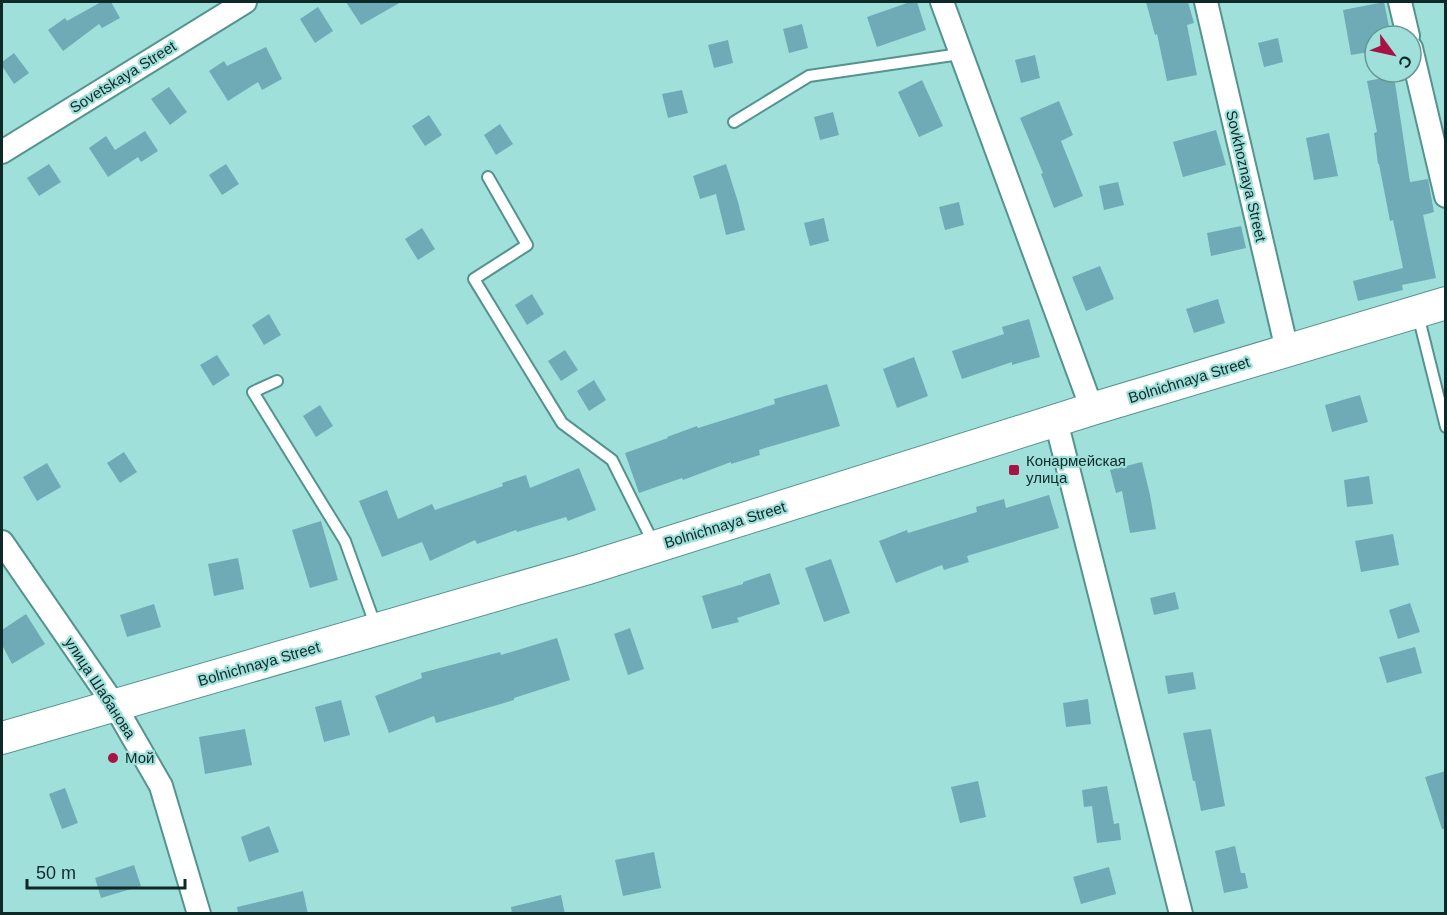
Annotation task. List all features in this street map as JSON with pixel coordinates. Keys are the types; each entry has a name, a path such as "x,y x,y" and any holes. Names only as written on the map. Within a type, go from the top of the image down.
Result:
{"street":[{"name":"Sovetskaya Street","path":"2,152 245,2"},
{"path":"942,2 1092,409"},
{"name":"Sovkhoznaya Street","path":"1206,2 1287,350"},
{"path":"1400,2 1405,24"},
{"path":"1420,84 1446,196"},
{"name":"Bolnichnaya Street","path":"2,738 656,547 1092,409 1431,307"},
{"path":"1056,421 1181,914"},
{"name":"улица Шабанова","path":"2,542 115,706 161,786 199,914"}],"lane":[{"path":"734,122 809,76 960,54"},
{"path":"488,177 527,245 474,279 562,423 612,460 656,547"},
{"path":"1431,307 1446,427"},
{"path":"277,381 253,393 345,541 377,630"}],"building":[{"path":"101,2 111,2 120,18 102,28 99,24 63,51 48,30 65,18 67,21"},
{"path":"346,2 401,2 361,25"},
{"path":"910,2 917,2 926,30 877,47 867,17"},
{"path":"1146,2 1188,2 1194,23 1187,25 1197,75 1167,81 1157,34 1155,35"},
{"path":"1384,2 1389,24 1363,24 1363,53 1351,55 1343,10"},
{"path":"318,7 333,31 315,43 300,19"},
{"path":"802,24 808,48 789,53 783,29"},
{"path":"1278,38 1283,62 1264,67 1258,43"},
{"path":"728,40 733,63 714,68 708,45"},
{"path":"266,47 282,79 262,90 258,82 228,101 209,71 224,61 227,66"},
{"path":"14,53 29,73 14,84 2,66 2,62"},
{"path":"1035,55 1040,78 1021,83 1015,60"},
{"path":"922,80 943,126 919,137 898,92"},
{"path":"1368,84 1395,84 1410,182 1428,179 1434,212 1423,215 1436,278 1402,285 1403,290 1358,301 1353,281 1403,268 1378,164 1374,133 1377,132"},
{"path":"169,87 187,112 170,125 151,99"},
{"path":"682,90 688,113 668,118 662,94"},
{"path":"1059,101 1073,135 1061,141 1083,196 1054,208 1041,174 1043,173 1020,118"},
{"path":"833,112 839,135 820,140 814,117"},
{"path":"429,115 442,135 425,146 412,126"},
{"path":"500,124 513,144 496,155 484,135"},
{"path":"1216,130 1226,165 1183,177 1173,142"},
{"path":"145,131 158,151 141,162 138,157 108,177 89,148 106,136 115,150"},
{"path":"1329,133 1338,176 1314,180 1306,138"},
{"path":"49,164 61,182 39,196 27,178"},
{"path":"226,164 239,184 222,195 209,175"},
{"path":"726,164 745,230 726,235 716,194 700,199 693,176"},
{"path":"1118,182 1124,205 1104,210 1099,186"},
{"path":"959,202 964,225 945,230 939,207"},
{"path":"824,218 829,241 810,246 804,223"},
{"path":"1241,226 1246,248 1211,256 1207,233"},
{"path":"422,228 435,249 418,260 405,239"},
{"path":"1100,266 1114,299 1086,311 1072,277"},
{"path":"532,294 544,314 527,325 515,305"},
{"path":"1218,299 1225,323 1194,333 1186,309"},
{"path":"269,314 281,335 264,345 252,325"},
{"path":"1029,319 1040,357 1012,365 1012,362 962,379 952,351 1004,334 1002,327"},
{"path":"565,350 578,370 561,381 548,361"},
{"path":"217,355 230,375 213,386 200,365"},
{"path":"914,357 928,396 897,408 883,369"},
{"path":"594,380 606,400 589,411 577,391"},
{"path":"827,384 840,426 759,450 760,455 731,464 731,462 639,493 625,453 697,426 698,428 775,404 774,399"},
{"path":"1360,395 1368,422 1332,432 1325,405"},
{"path":"320,405 333,426 316,437 303,416"},
{"path":"124,452 137,472 120,483 107,463"},
{"path":"1142,462 1156,529 1130,533 1122,491 1116,493 1110,470"},
{"path":"47,463 61,487 37,501 23,477"},
{"path":"579,468 596,510 568,521 566,517 517,532 516,530 477,544 475,540 430,561 422,542 382,557 359,501 387,490 398,519 432,504 435,510 503,486 502,483 526,475 530,488"},
{"path":"1369,476 1373,504 1347,507 1344,480"},
{"path":"1049,495 1059,528 967,556 969,562 944,570 942,565 896,583 879,541 907,530 908,533 977,512 976,507 1004,499 1006,508"},
{"path":"321,521 338,580 310,588 292,530"},
{"path":"1393,534 1399,565 1361,572 1355,541"},
{"path":"238,558 244,589 214,596 208,564"},
{"path":"831,559 850,613 824,622 805,568"},
{"path":"770,573 780,604 737,618 739,622 712,629 702,596"},
{"path":"1175,592 1179,609 1154,615 1150,598"},
{"path":"1410,603 1420,632 1398,639 1389,610"},
{"path":"154,604 161,627 127,637 120,615"},
{"path":"26,614 45,644 12,664 2,645 2,630"},
{"path":"630,628 644,669 628,675 614,634"},
{"path":"557,638 570,680 514,698 514,700 436,723 434,716 389,733 375,696 422,678 421,673 500,652 501,655"},
{"path":"1415,647 1422,673 1387,683 1379,657"},
{"path":"1193,672 1196,689 1168,694 1165,676"},
{"path":"1088,699 1091,724 1066,727 1063,703"},
{"path":"341,700 350,735 324,742 315,707"},
{"path":"245,729 252,765 205,774 199,737"},
{"path":"1211,729 1225,806 1201,811 1183,733"},
{"path":"1446,771 1446,829 1442,829 1425,777"},
{"path":"978,781 986,817 960,823 951,787"},
{"path":"1107,786 1114,824 1119,823 1121,840 1097,843 1092,806 1084,807 1082,790"},
{"path":"65,788 78,823 62,829 49,794"},
{"path":"269,826 279,852 249,862 241,837"},
{"path":"1235,846 1241,873 1245,873 1248,888 1224,893 1215,851"},
{"path":"654,852 661,888 623,896 615,860"},
{"path":"134,865 141,886 101,898 95,878"},
{"path":"1109,867 1116,894 1081,904 1073,877"},
{"path":"303,891 308,914 238,914 237,907"},
{"path":"561,895 565,914 512,914 511,907"}],"place":[{"name":"Конармейская улица","path":"1014,470"},
{"name":"Мой","path":"113,758"}]}
